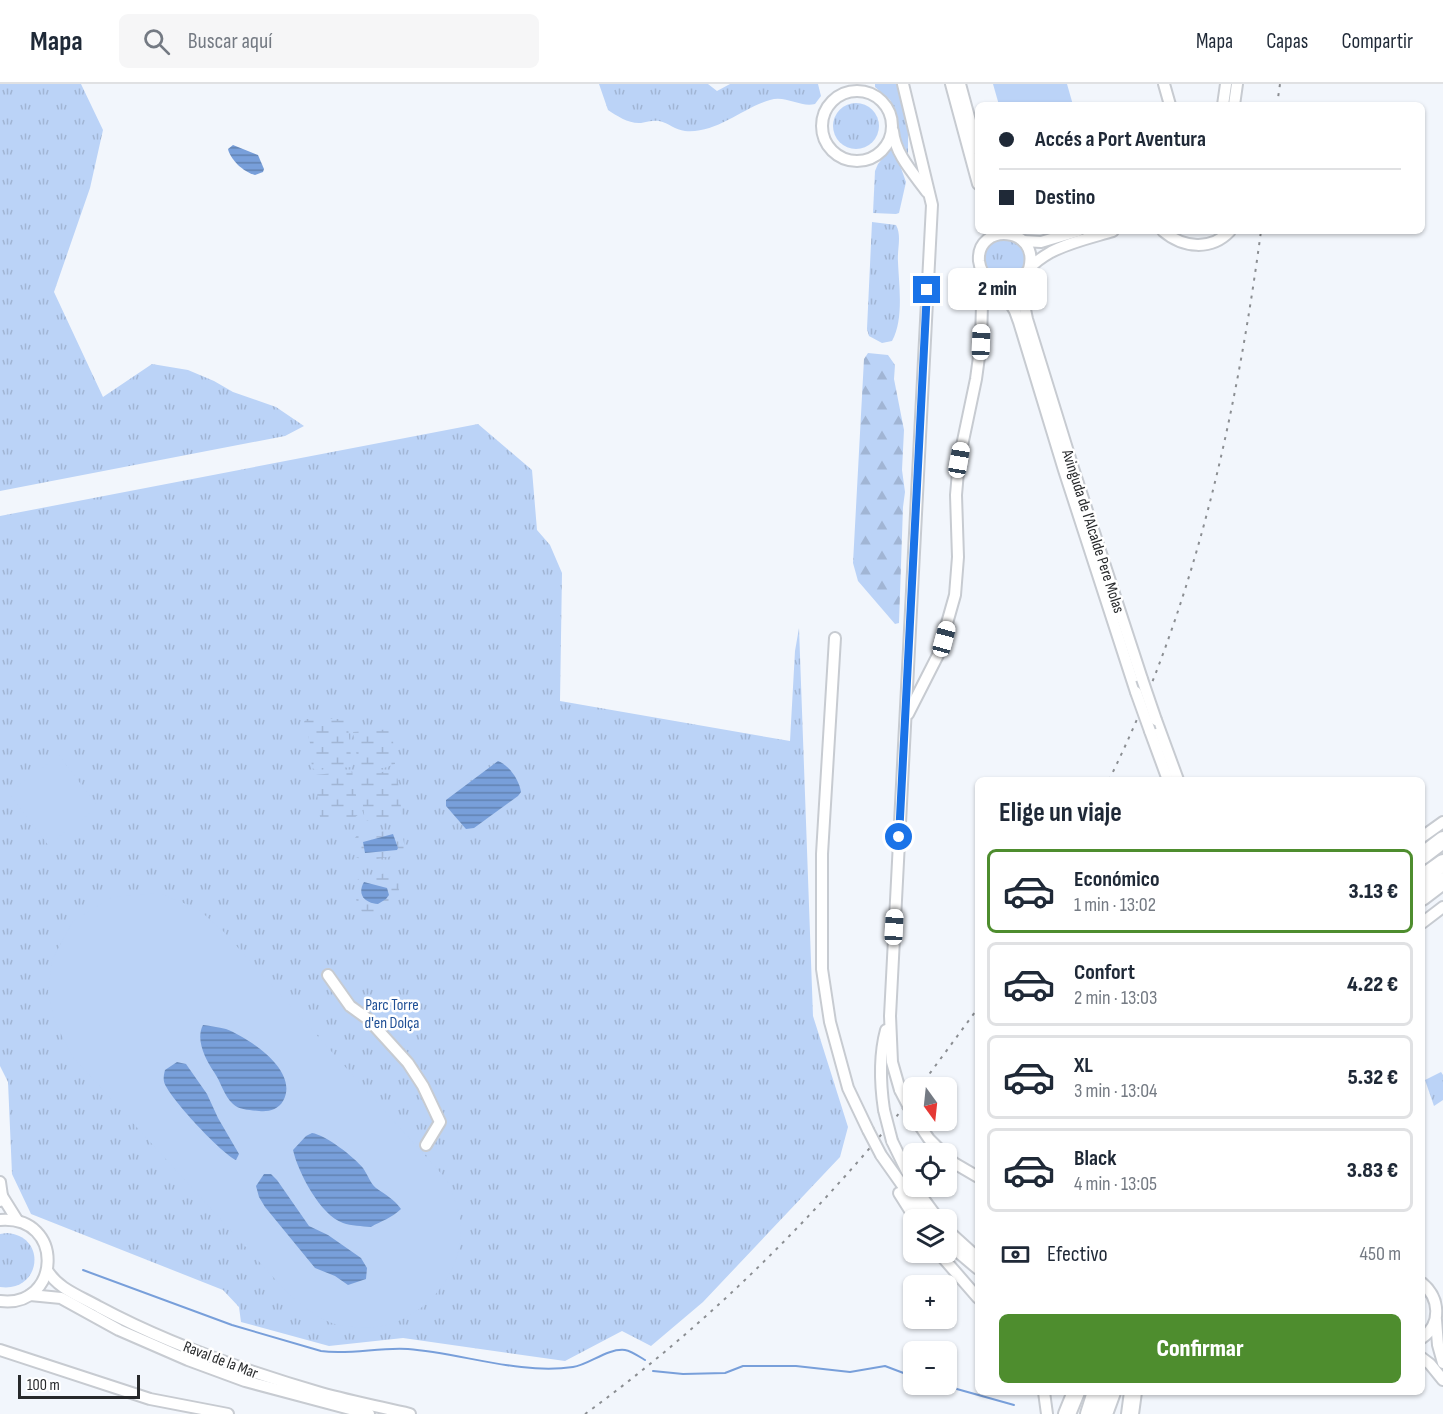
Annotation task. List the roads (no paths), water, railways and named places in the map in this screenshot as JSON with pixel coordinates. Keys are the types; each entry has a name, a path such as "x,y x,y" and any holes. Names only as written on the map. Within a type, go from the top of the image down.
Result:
{"highway":[{"path":"1425,854 1443,840"},
{"path":"1425,876 1443,862"},
{"path":"1425,895 1443,881"},
{"path":"1425,904 1443,891"},
{"path":"1067,1414 1075,1395"},
{"path":"1089,1414 1095,1395"},
{"path":"1104,1414 1111,1395"},
{"path":"1130,1414 1133,1395"}],"street":[{"path":"864,84 860,89 843,93 834,99 823,115 822,131 825,140 836,155 855,161 874,157 888,142 892,133 892,123"},
{"path":"903,84 932,205 890,1016 892,1062 903,1096"},
{"path":"951,84 975,173"},
{"path":"960,84 975,139"},
{"path":"1164,84 1169,102"},
{"path":"1223,102 1226,84"},
{"path":"1234,102 1237,84"},
{"path":"854,90 876,95 884,102 890,112 894,138 908,166 929,195"},
{"path":"984,234 984,244"},
{"path":"999,234 984,244 980,251 979,264 984,276 996,284 1008,285 1021,280 1029,269 1050,253 1104,234"},
{"path":"1012,234 1023,241 1030,254 1029,269"},
{"path":"1023,241 1041,242 1068,234"},
{"path":"1167,234 1177,241 1192,245 1216,242 1226,234"},
{"name":"Avinguda de l'Alcalde Pere Molas","path":"1021,280 1027,319 1077,479 1142,679 1177,777"},
{"path":"905,726 911,707 944,639 955,595 958,557 956,495 959,460 979,357 982,304 996,284"},
{"name":"Avinguda de l'Alcalde Pere Molas","path":"996,284 1010,302 1018,322 1067,481 1166,777"},
{"path":"835,638 822,854 822,969 830,1022 849,1088 889,1176 909,1209"},
{"path":"1425,835 1443,822"},
{"path":"1425,921 1443,907"},
{"path":"328,975 350,1006 368,1019 392,1044 423,1086 440,1122 426,1145"},
{"path":"890,1016 882,1045 881,1084 884,1110 892,1141 903,1167"},
{"path":"923,1131 933,1143"},
{"path":"881,1155 919,1209"},
{"path":"957,1165 975,1175"},
{"path":"0,1182 1,1198 17,1220"},
{"path":"0,1220 17,1220 32,1227 42,1239 48,1254 47,1270 39,1287 30,1295"},
{"path":"957,1242 975,1263"},
{"path":"957,1250 975,1264"},
{"path":"947,1263 975,1295"},
{"name":"Raval de la Mar","path":"47,1270 62,1287 123,1319 191,1349 311,1390 410,1414"},
{"path":"1425,1286 1434,1297 1438,1345 1443,1363"},
{"name":"Raval de la Mar","path":"0,1301 11,1301 30,1295 61,1298 119,1330 188,1360 245,1381 369,1414"},
{"path":"1425,1335 1432,1328 1436,1317"},
{"path":"0,1350 150,1399 228,1414"},
{"path":"1425,1360 1443,1380"},
{"path":"1044,1395 1047,1414"}],"water":[{"path":"233,145 258,155 264,169 263,172 255,175 238,165 228,149"},
{"path":"498,761 513,774 521,792 474,828 466,829 446,806 446,800"},
{"path":"393,834 397,850 365,853 363,842"},
{"path":"364,882 387,888 389,895 378,904 369,902 363,897 361,890"},
{"path":"203,1025 236,1033 270,1057 284,1078 286,1090 283,1101 278,1106 266,1111 248,1110 235,1106 230,1101 202,1050 200,1037"},
{"path":"177,1062 186,1064 207,1094 239,1154 236,1160 199,1127 166,1086 165,1070"},
{"path":"312,1133 332,1142 353,1158 363,1168 374,1186 401,1209 371,1227 346,1224 334,1218 311,1192 293,1150"},
{"path":"264,1174 271,1174 277,1180 309,1226 328,1235 361,1258 367,1268 366,1279 348,1285 335,1276 315,1268 259,1197 256,1186"}],"waterway":[{"path":"83,1270 232,1325 321,1351 408,1349 511,1366 553,1369 579,1366 618,1350 625,1350 645,1360"},
{"path":"653,1371 683,1374 725,1373 743,1366 796,1366 850,1372 885,1366 903,1373"},
{"path":"957,1389 975,1394"},
{"path":"978,1395 1014,1405"}],"railway":[{"path":"1277,102 1280,84"},
{"path":"1110,777 1139,715 1165,648 1208,512 1239,372 1261,234"},
{"path":"927,1077 975,1012"},
{"path":"585,1414 675,1343 760,1265 840,1182 903,1108"}],"park label":[{"name":"Parc Torre d'en Dolça","path":"392,1013"}]}
